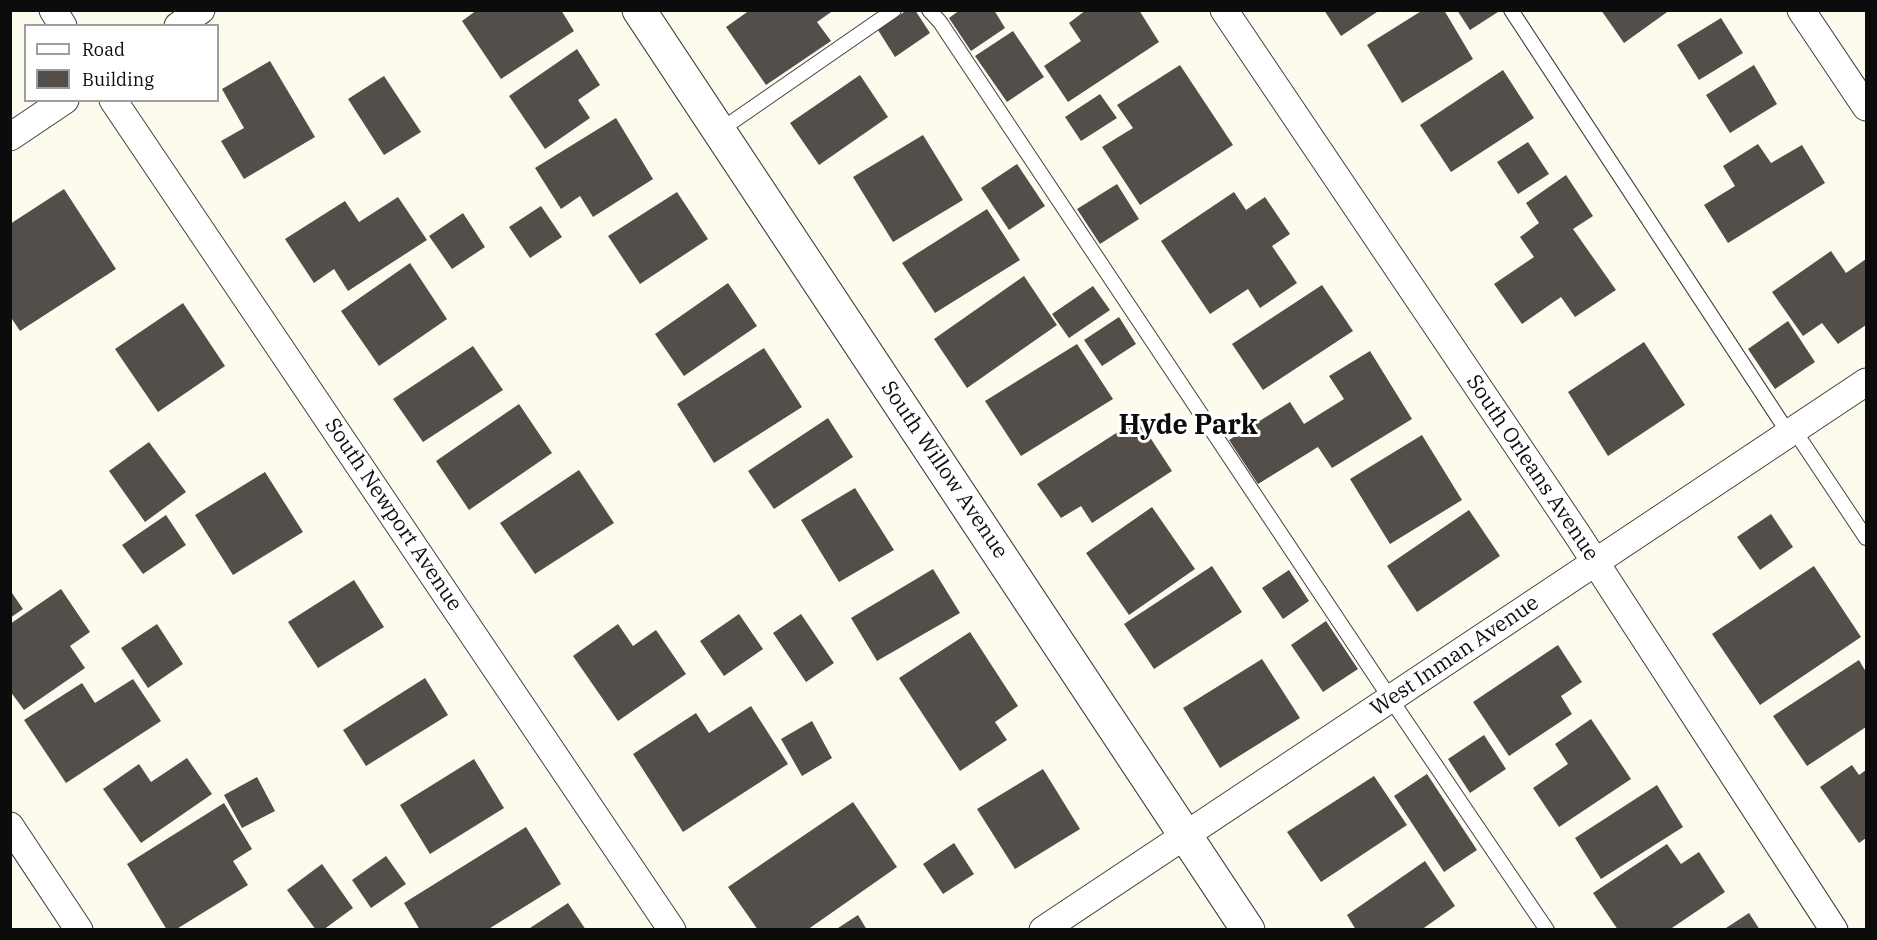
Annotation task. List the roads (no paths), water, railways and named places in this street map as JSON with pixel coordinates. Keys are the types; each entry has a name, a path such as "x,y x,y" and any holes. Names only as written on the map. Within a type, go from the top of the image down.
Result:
{"street":[{"path":"54,10 62,24"},
{"path":"181,24 201,10"},
{"name":"South Willow Avenue","path":"639,10 1248,930"},
{"name":"South Orleans Avenue","path":"1224,10 1595,563 1834,930"},
{"path":"1801,10 1866,107"},
{"path":"10,137 62,102"},
{"name":"South Newport Avenue","path":"114,102 672,930"},
{"name":"West Inman Avenue","path":"1043,930 1866,382"},
{"path":"10,826 79,930"}],"lane":[{"path":"719,131 894,10"},
{"path":"929,10 940,22 1390,698 1548,930"},
{"path":"1511,10 1792,432 1866,538"}],"district":[{"name":"Hyde Park","path":"1188,426"}]}
